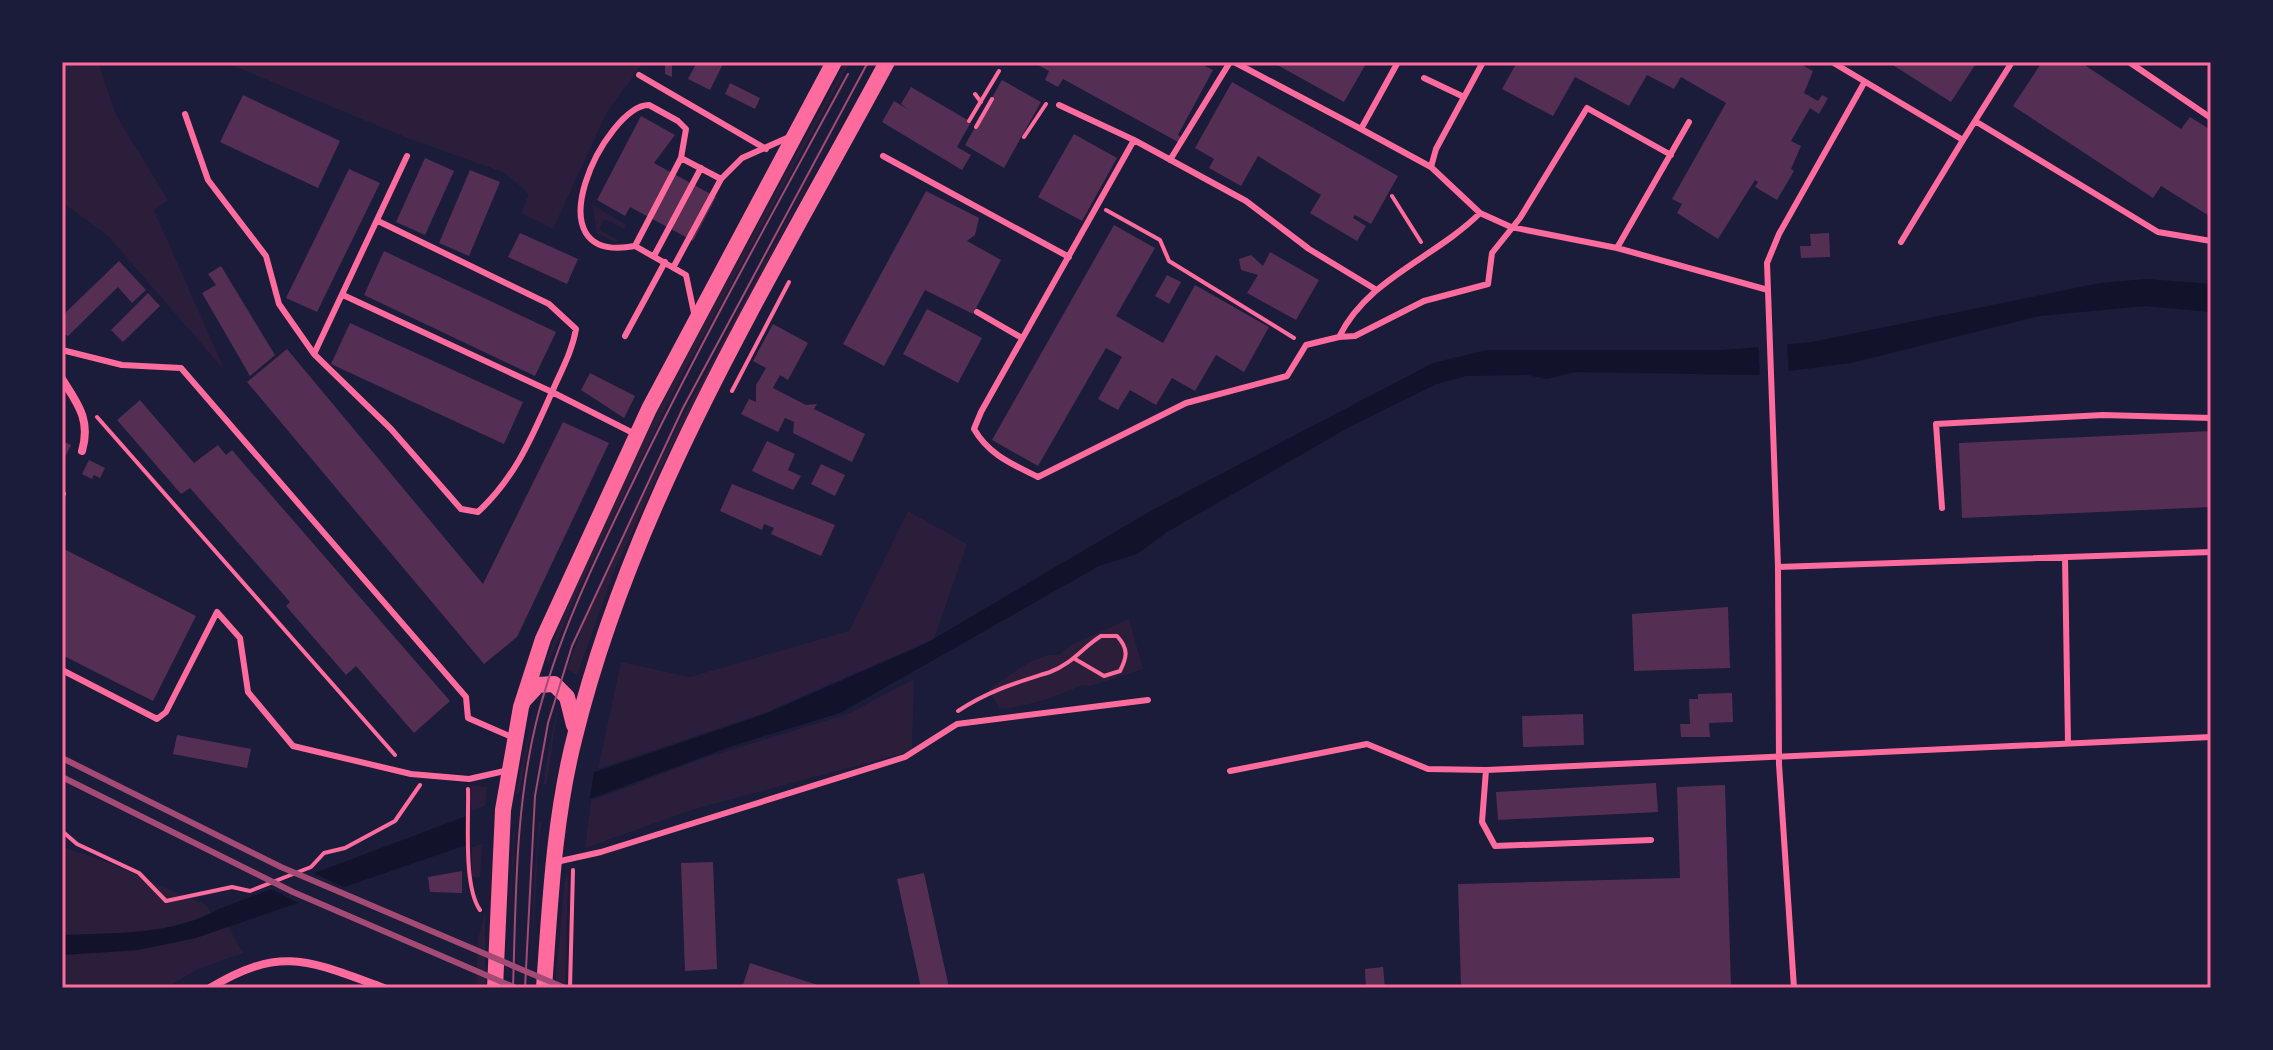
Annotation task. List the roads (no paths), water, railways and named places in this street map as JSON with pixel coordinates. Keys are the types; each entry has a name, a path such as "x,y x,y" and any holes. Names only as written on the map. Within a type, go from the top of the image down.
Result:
{"main road":[{"path":"495,988 500,852 509,770 521,707 551,616 637,435 834,62"},
{"path":"544,988 558,841 573,741 611,611 639,538 689,434 887,62"},
{"path":"521,707 538,685 547,683 558,687 569,701 573,741"}],"street":[{"path":"62,379 83,410 87,432 82,451"},
{"path":"210,988 244,970 292,960 316,963 384,988"}],"lane":[{"path":"1170,160 1232,62 1431,167 1480,213 1511,227 1617,248 1768,290"},
{"path":"1361,129 1398,62"},
{"path":"1431,167 1436,149 1483,62"},
{"path":"1832,62 1963,140"},
{"path":"1901,242 2012,62"},
{"path":"2129,62 2211,118"},
{"path":"639,75 766,149"},
{"path":"1424,78 1464,97"},
{"path":"1794,988 1779,754 1778,567 1767,263 1779,234 1864,83"},
{"path":"635,246 681,158 687,133 683,125 649,105 632,111 609,134 581,194 580,217 587,231 602,244 613,250 635,246 686,275 692,295 693,326"},
{"path":"1059,105 1134,140 1246,201 1309,249 1375,289"},
{"path":"1134,140 974,429 996,456 1038,477 1186,403 1287,376 1306,345 1355,336 1424,301 1488,284 1492,253 1587,108 1671,155"},
{"path":"185,114 208,180 266,256 279,304 314,354 391,429 461,509 478,512 508,482 534,436 572,351 576,329 569,319 549,304 378,221"},
{"path":"1975,121 2158,232 2211,241"},
{"path":"1617,248 1689,122"},
{"path":"674,266 721,179 735,162 780,144 801,125"},
{"path":"314,354 407,156"},
{"path":"883,156 1069,257"},
{"path":"681,158 721,179"},
{"path":"654,256 701,168"},
{"path":"1339,337 1350,314 1375,289 1458,235 1480,213"},
{"path":"625,336 665,262"},
{"path":"343,295 637,435"},
{"path":"977,312 1022,338"},
{"path":"62,350 122,365 181,368 466,697 468,718 514,738"},
{"path":"1942,508 1936,424 2103,415 2211,418"},
{"path":"1778,567 2211,552"},
{"path":"2065,557 2068,743"},
{"path":"62,670 157,719 166,712 217,612 240,638 248,692 293,746 368,765 427,775 469,779 509,770"},
{"path":"556,862 905,757 951,727 1148,700"},
{"path":"1230,771 1367,744 1428,769 1486,770 1779,754 2211,737"},
{"path":"1486,770 1482,822 1495,846 1651,840"}],"tram line":[{"path":"525,988 535,796 548,723 572,646 683,408 868,62"},
{"path":"513,988 524,789 536,723 555,660 591,570 658,430 848,74"}],"railway":[{"path":"62,758 281,867 565,988"},
{"path":"62,777 293,892 516,988"}]}
